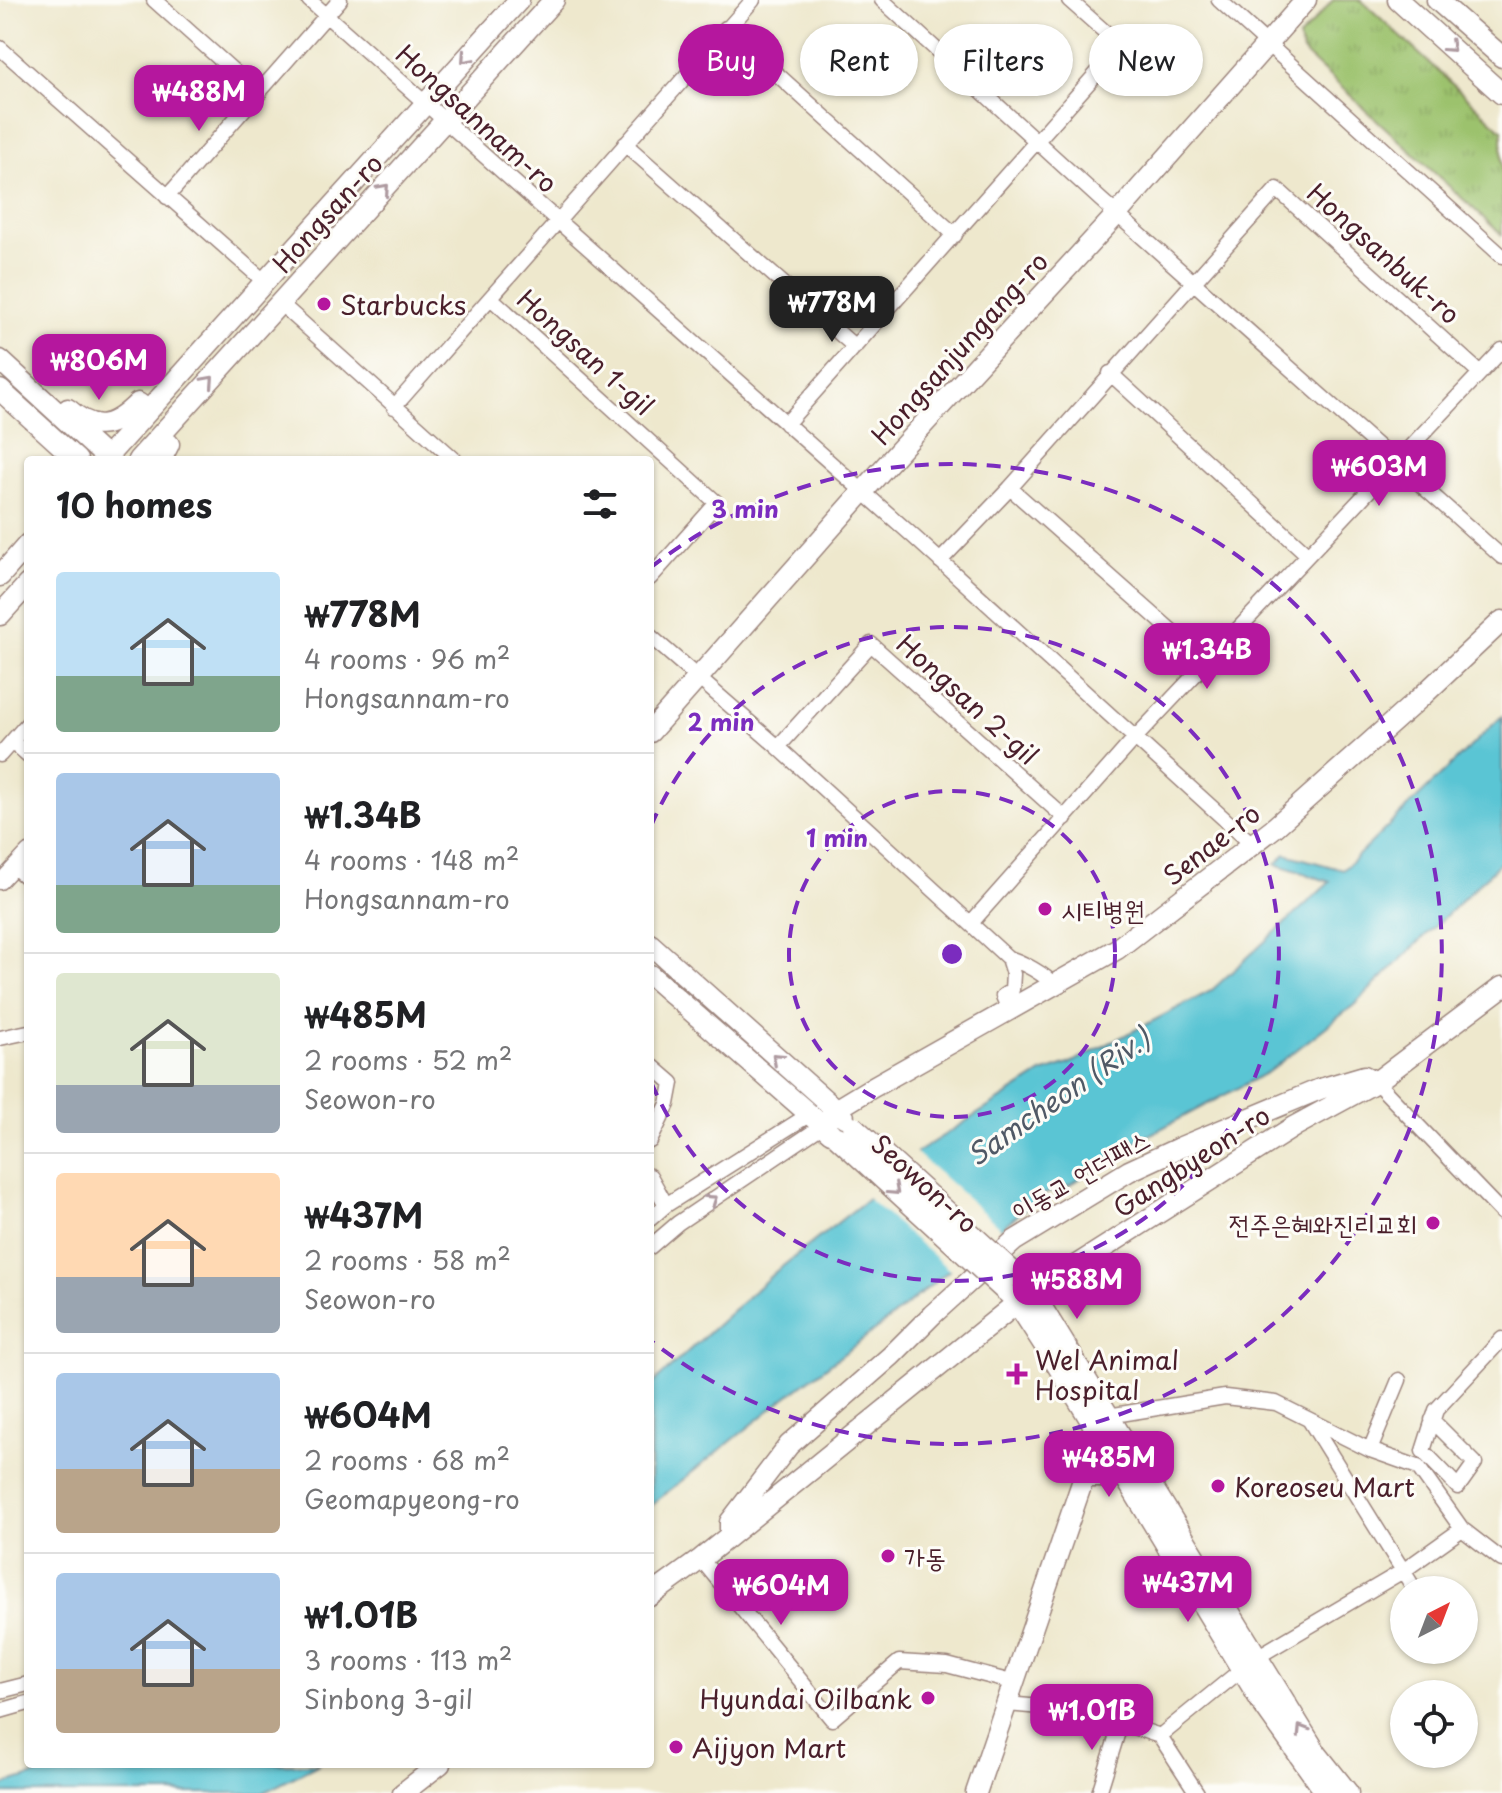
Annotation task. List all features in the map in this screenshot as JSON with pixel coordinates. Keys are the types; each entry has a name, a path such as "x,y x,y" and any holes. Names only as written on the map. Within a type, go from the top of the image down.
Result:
{"street":[{"path":"154,0 259,94"},
{"name":"Hongsannam-ro","path":"309,0 940,561 1253,845"},
{"path":"167,197 340,0"},
{"name":"Hongsan-ro","path":"110,456 519,0"},
{"name":"Hongsan-ro","path":"142,456 554,0"},
{"path":"730,24 753,0"},
{"path":"882,0 1502,557"},
{"path":"786,424 1121,46 1069,0"},
{"path":"1219,0 1502,256"},
{"name":"Hongsanjungang-ro","path":"654,728 1306,0"},
{"path":"1398,0 1502,94"},
{"path":"1437,0 1502,57"},
{"path":"0,48 265,282"},
{"path":"784,80 955,235"},
{"name":"Hongsannam-ro","path":"492,299 678,84"},
{"path":"625,144 855,347"},
{"name":"Hongsanbuk-ro","path":"1010,488 1277,189 1480,373"},
{"name":"Hongsan 1-gil","path":"394,407 492,299 717,503 654,574"},
{"path":"280,303 450,456"},
{"path":"971,923 1135,738 1502,350"},
{"path":"0,360 104,456"},
{"path":"1110,373 1308,555"},
{"path":"0,390 73,456"},
{"path":"53,408 59,402 77,417 98,425 114,424 138,403 148,411"},
{"path":"51,436 45,442 56,456"},
{"path":"160,436 169,444 163,456"},
{"path":"940,561 1010,488 1208,663"},
{"path":"0,576 24,549"},
{"path":"0,615 24,588"},
{"name":"Senae-ro","path":"835,1110 1117,949 1253,845 1420,698 1502,621"},
{"path":"654,639 778,747 1008,958 1013,974 1012,990 1003,996 1009,1010"},
{"name":"Hongsan 2-gil","path":"778,747 871,644 1065,818"},
{"path":"0,755 24,728"},
{"path":"12,741 24,752"},
{"path":"0,882 24,856"},
{"path":"14,867 24,876"},
{"name":"Seowon-ro","path":"654,948 835,1110 830,1126"},
{"path":"1008,958 1047,976 1055,986"},
{"name":"Seowon-ro","path":"654,978 1019,1291 1249,1664 1301,1760 1326,1793"},
{"name":"Gangbyeon-ro","path":"654,1593 730,1535 1019,1291 1295,1126 1376,1082 1502,987"},
{"path":"0,1038 24,1033"},
{"path":"654,1067 672,1083 668,1104 654,1133"},
{"name":"이동교 언더패스","path":"730,1535 730,1522 789,1445 891,1356 1014,1241 1129,1171 1181,1147 1320,1089 1364,1076 1376,1082"},
{"path":"1376,1082 1502,1213"},
{"path":"654,1216 666,1205 830,1126"},
{"path":"654,1244 678,1223 830,1126"},
{"path":"654,1183 666,1205"},
{"path":"1458,1487 1423,1451 1432,1420 1436,1410 1502,1339"},
{"path":"1370,1450 1399,1380"},
{"path":"976,1793 1101,1421 1225,1397 1276,1403 1370,1450 1418,1467 1462,1529 1501,1562"},
{"path":"1309,1419 1406,1576"},
{"path":"1432,1420 1475,1463 1458,1487 1450,1509"},
{"name":"Seowon-ro","path":"1101,1421 1122,1472 1249,1664 1348,1793"},
{"path":"1084,1477 1105,1477 1122,1472"},
{"path":"1160,1736 1249,1664 1403,1571 1462,1529"},
{"path":"701,1559 832,1719 899,1662 947,1665 1015,1683"},
{"path":"0,1691 24,1685"},
{"path":"0,1711 24,1704"},
{"path":"1007,1704 1085,1711 1160,1736 1197,1793"},
{"path":"1099,1793 1121,1722"},
{"path":"403,1793 435,1768"}],"green space":[{"path":"1333,0 1361,0 1502,130 1502,235 1303,52 1299,38"}],"water":[{"name":"Samcheon (Riv.)","path":"1502,716 1502,861 1354,1005 1268,1072 1130,1145 1070,1185 1042,1195 654,1503 654,1382 774,1273 869,1198 916,1153 1042,1073 1069,1064 1211,991 1330,882 1276,864 1286,854 1343,870"},
{"path":"57,1768 311,1768 263,1793 0,1793 0,1786"}],"pier":[{"path":"913,1150 1004,1231 953,1273 865,1196"}],"place":[{"name":"Starbucks","path":"324,304"},
{"name":"시티병원","path":"1045,909"},
{"name":"전주은혜와진리교회","path":"1433,1223"},
{"name":"Wel Animal Hospital","path":"1017,1374"},
{"name":"Koreoseu Mart","path":"1218,1486"},
{"name":"가동","path":"888,1556"},
{"name":"Hyundai Oilbank","path":"928,1698"},
{"name":"Aijyon Mart","path":"676,1747"}]}
